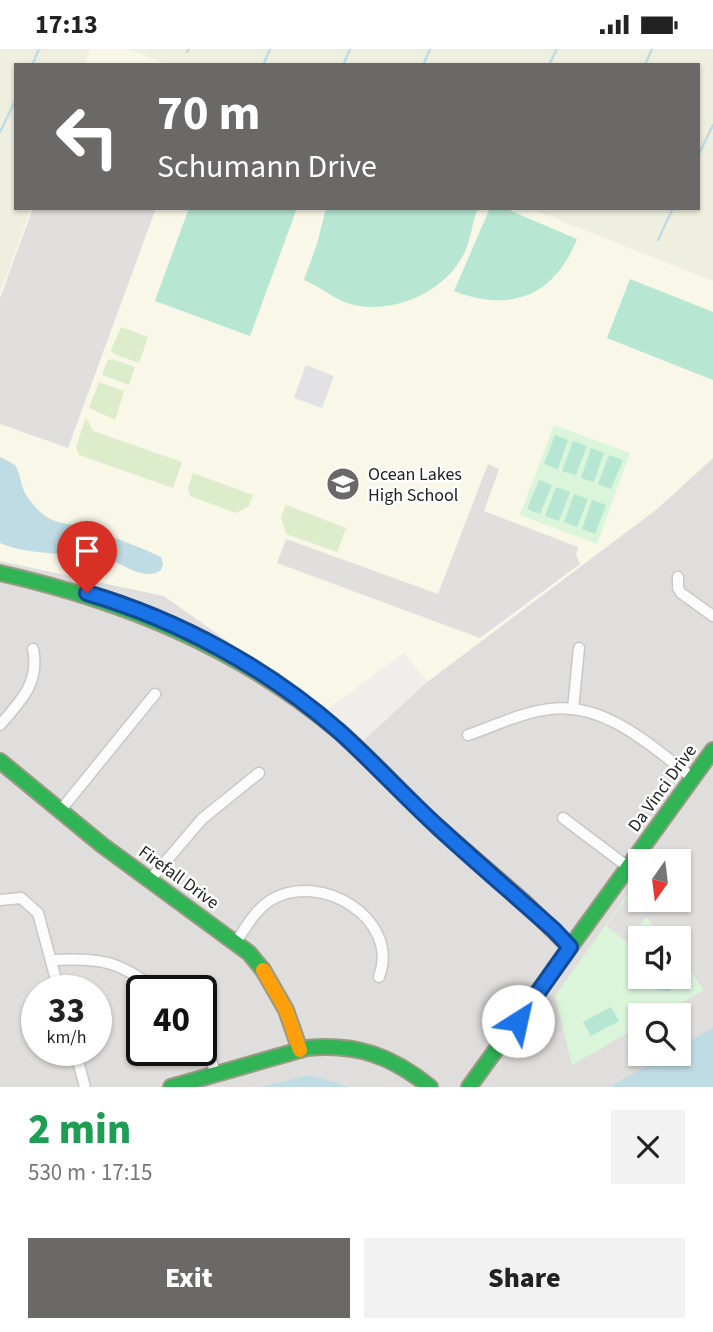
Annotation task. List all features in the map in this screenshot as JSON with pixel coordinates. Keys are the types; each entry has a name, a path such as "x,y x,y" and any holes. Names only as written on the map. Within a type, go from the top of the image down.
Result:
{"street":[{"path":"0,573 71,588 131,608 200,637 251,666 339,731 439,828 570,947"},
{"path":"678,577 681,593 713,616"},
{"path":"0,725 30,687 35,669 33,649"},
{"path":"573,709 579,649"},
{"path":"60,811 155,694"},
{"path":"468,735 539,711 573,709 618,724 693,778"},
{"name":"Da Vinci Drive","path":"649,849 713,750"},
{"name":"Firefall Drive","path":"0,761 60,811 236,942 259,964 276,987 289,1014 300,1050"},
{"path":"150,880 202,819 259,773"},
{"path":"563,818 628,866"},
{"name":"Da Vinci Drive","path":"469,1087 570,947 628,879"},
{"path":"236,942 268,901 297,891 325,894 363,914 373,924 384,950 379,978"},
{"path":"0,900 21,898 34,906 55,975"},
{"path":"51,960 106,960 137,975"},
{"path":"170,1087 300,1050 330,1045 374,1051 399,1062 430,1087"},
{"path":"79,1066 85,1087"},
{"path":"213,1066 216,1075"}],"shaded area":[{"path":"90,49 130,49 164,63 85,63"},
{"name":"Ocean Lakes High School","path":"30,210 534,210 713,281 713,458 657,509 427,682 404,653 326,710 164,596 0,561 0,293"},
{"path":"32,210 155,210 68,448 0,424 0,298"},
{"path":"306,365 334,376 322,408 294,398"},
{"path":"713,458 713,1087 0,1087 0,561 164,596 364,740 427,682 657,509"},
{"path":"488,464 499,469 484,511 578,547 576,555 580,564 480,638 277,563 286,539 438,594"},
{"path":"626,899 628,912 648,914 639,926 628,926 627,942 606,926"}],"green space":[{"path":"0,49 90,49 85,63 14,63 14,210 30,210 0,293"},
{"path":"130,49 713,49 713,281 534,210 700,210 700,63 164,63"},
{"path":"188,210 296,210 250,336 155,301"},
{"path":"326,210 477,210 464,253 451,272 426,293 395,305 379,307 347,303 304,280"},
{"path":"489,210 509,210 577,239 556,274 528,295 494,300 454,291"},
{"path":"630,279 713,312 713,380 607,338"},
{"path":"121,327 148,337 139,363 114,354 111,350"},
{"path":"112,359 135,367 129,385 102,375 107,361"},
{"path":"99,382 124,391 115,420 89,408"},
{"path":"86,417 93,431 182,462 173,488 79,455 76,447"},
{"path":"554,425 630,453 597,544 520,515"},
{"path":"555,435 568,440 558,469 544,464"},
{"path":"573,441 587,446 576,475 562,471"},
{"path":"591,448 604,453 594,482 581,478"},
{"path":"609,455 623,460 611,489 598,484"},
{"path":"193,473 253,495 249,506 236,513 190,496 188,488"},
{"path":"539,480 552,485 540,514 527,509"},
{"path":"556,487 570,492 559,521 545,516"},
{"path":"574,494 588,499 577,527 564,522"},
{"path":"592,500 606,505 595,534 582,529"},
{"path":"286,505 346,528 337,552 286,534 281,517"},
{"path":"627,895 628,912 642,912 654,926 628,926 628,989 691,989 691,972 704,990 681,1003 628,1003 628,1033 572,1065 555,996"},
{"path":"611,1007 619,1021 591,1036 583,1022"}],"water":[{"path":"0,457 15,465 26,495 43,514 58,522 85,527 161,557 161,570 141,573 95,557 27,551 0,543"},
{"path":"713,1028 713,1087 610,1087 647,1066 691,1066 691,1040"},
{"path":"309,1075 349,1087 262,1087"}],"waterway":[{"path":"33,63 39,49"},
{"path":"264,63 270,49"},
{"path":"344,63 350,49"},
{"path":"424,63 430,49"},
{"path":"550,63 557,49"},
{"path":"646,63 652,49"},
{"path":"0,132 14,103"},
{"path":"700,152 713,125"},
{"path":"658,240 672,210"}],"traffic: fast":[{"path":"0,573 46,584 135,613 219,651 259,674 336,729 440,829"},
{"path":"469,1087 713,750"},
{"path":"0,761 102,845 249,953 263,970"},
{"path":"171,1087 307,1048 325,1047 373,1054 402,1067 430,1087"}],"traffic: slow":[{"path":"440,829 523,901 570,947"},
{"path":"263,970 286,1010 300,1050"}],"place":[{"name":"Ocean Lakes High School","path":"343,484"}],"route":[{"path":"87,593 200,637 290,692 368,757 439,828 554,930 570,947 518,1021"}]}
